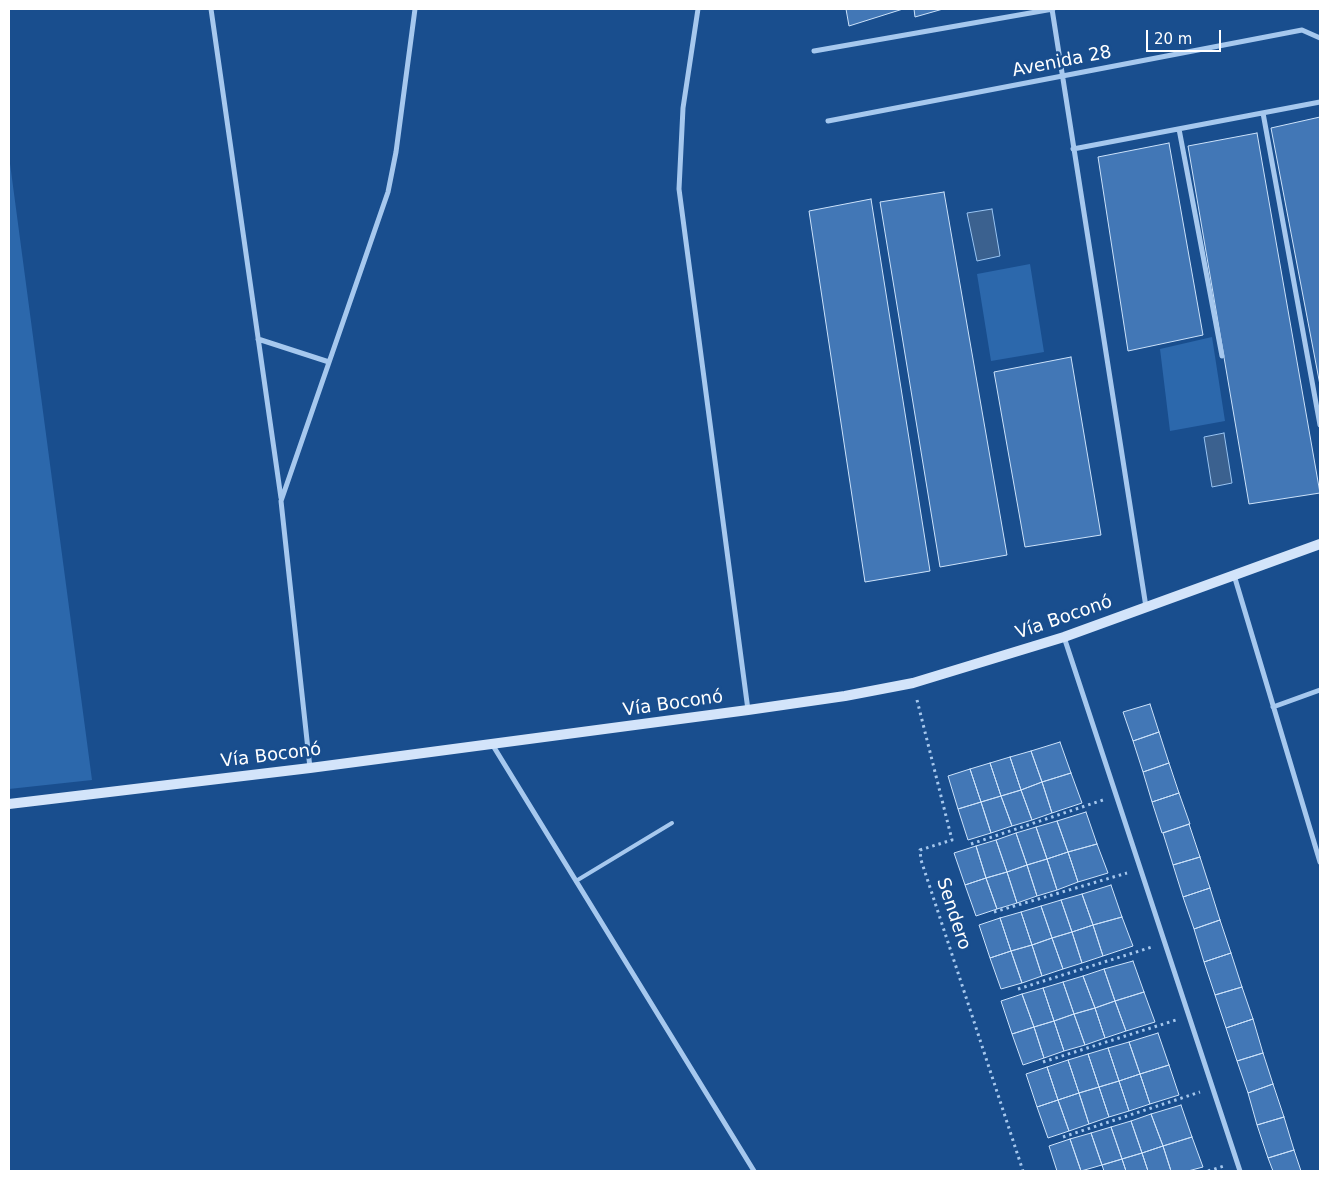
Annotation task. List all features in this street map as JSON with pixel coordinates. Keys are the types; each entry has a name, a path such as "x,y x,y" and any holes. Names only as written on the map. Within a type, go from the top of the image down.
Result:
{"main road":[{"name":"Vía Boconó","path":"9,804 310,768 748,710 845,696 913,683 1064,637 1320,544"}],"street":[{"path":"211,9 281,501 310,768"},
{"path":"281,501 388,192 396,152 415,9"},
{"path":"698,9 683,108 679,189 748,710"},
{"path":"814,51 1052,9 1146,607"},
{"name":"Avenida 28","path":"828,121 1302,30 1320,38"},
{"path":"1073,150 1320,102"},
{"path":"1263,113 1320,425"},
{"path":"1179,129 1222,356"},
{"path":"258,339 329,362"},
{"path":"1234,575 1320,862"},
{"path":"1064,637 1240,1171"},
{"path":"1273,707 1320,690"},
{"path":"492,744 754,1171"}],"lane":[{"path":"576,881 672,823"}],"path":[{"name":"Sendero","path":"913,683 952,840 920,850 921,860 1023,1171"},
{"path":"971,844 1116,796"},
{"path":"994,912 1140,869"},
{"path":"1018,989 1164,943"},
{"path":"1043,1062 1188,1016"},
{"path":"1063,1137 1212,1088"}],"shaded area":[{"path":"9,156 92,780 9,789"},
{"path":"992,209 1000,256 977,261 967,213"},
{"path":"1030,264 1044,352 991,361 977,274"},
{"path":"1212,337 1225,421 1170,431 1160,349"},
{"path":"1224,433 1232,483 1212,487 1204,437"}],"building":[{"path":"846,9 903,9 849,26"},
{"path":"914,9 943,9 915,17"},
{"path":"1320,117 1320,385 1271,128"},
{"path":"1257,133 1320,493 1249,504 1188,146"},
{"path":"1169,143 1203,335 1128,351 1098,157"},
{"path":"944,192 1007,555 940,567 880,202"},
{"path":"871,199 930,571 865,582 809,211"},
{"path":"1071,357 1101,535 1025,547 994,372"},
{"path":"1150,704 1159,732 1133,741 1123,712"},
{"path":"1159,732 1169,763 1143,772 1133,741"},
{"path":"1060,742 1071,773 1042,782 1031,751"},
{"path":"1031,751 1042,782 1021,790 1010,757"},
{"path":"1010,757 1021,790 1001,796 990,763"},
{"path":"990,763 1001,796 981,802 970,769"},
{"path":"1169,763 1179,793 1152,802 1143,772"},
{"path":"970,769 981,802 958,809 948,776"},
{"path":"1071,773 1082,803 1052,813 1042,782"},
{"path":"1042,782 1052,813 1032,820 1021,790"},
{"path":"1021,790 1032,820 1012,826 1001,796"},
{"path":"1179,793 1190,824 1162,833 1152,802"},
{"path":"1001,796 1012,826 991,833 981,802"},
{"path":"981,802 991,833 968,840 958,809"},
{"path":"1086,812 1097,844 1068,852 1057,821"},
{"path":"1057,821 1068,852 1047,859 1036,827"},
{"path":"1189,824 1200,857 1173,865 1163,833"},
{"path":"1036,827 1047,859 1027,865 1016,833"},
{"path":"1016,833 1027,865 1007,872 996,840"},
{"path":"996,840 1007,872 986,878 976,846"},
{"path":"1097,844 1108,873 1078,882 1068,852"},
{"path":"976,846 986,878 965,885 954,853"},
{"path":"1068,852 1078,882 1057,890 1047,859"},
{"path":"1200,857 1210,888 1183,897 1173,865"},
{"path":"1047,859 1057,890 1037,896 1027,865"},
{"path":"1027,865 1037,896 1017,903 1007,872"},
{"path":"1007,872 1017,903 997,909 986,878"},
{"path":"986,878 997,909 976,916 965,885"},
{"path":"1111,885 1122,917 1093,925 1082,894"},
{"path":"1210,888 1220,920 1194,929 1183,897"},
{"path":"1082,894 1093,925 1072,932 1061,900"},
{"path":"1061,900 1072,932 1052,938 1041,906"},
{"path":"1041,906 1052,938 1032,945 1021,912"},
{"path":"1021,912 1032,945 1011,951 1000,918"},
{"path":"1122,917 1133,946 1103,956 1093,925"},
{"path":"1000,918 1011,951 990,958 979,925"},
{"path":"1220,920 1231,953 1204,962 1194,929"},
{"path":"1093,925 1103,956 1082,963 1072,932"},
{"path":"1072,932 1082,963 1063,969 1052,938"},
{"path":"1052,938 1063,969 1042,976 1032,945"},
{"path":"1032,945 1042,976 1022,983 1011,951"},
{"path":"1011,951 1022,983 1001,989 990,958"},
{"path":"1231,953 1242,987 1215,995 1204,962"},
{"path":"1133,961 1144,992 1115,1001 1104,969"},
{"path":"1104,969 1115,1001 1095,1008 1083,976"},
{"path":"1083,976 1095,1008 1074,1014 1063,982"},
{"path":"1063,982 1074,1014 1054,1021 1043,988"},
{"path":"1242,987 1253,1019 1226,1028 1215,995"},
{"path":"1043,988 1054,1021 1034,1027 1022,994"},
{"path":"1144,992 1155,1022 1126,1031 1115,1001"},
{"path":"1022,994 1034,1027 1012,1034 1001,1001"},
{"path":"1115,1001 1126,1031 1105,1038 1095,1008"},
{"path":"1095,1008 1105,1038 1085,1045 1074,1014"},
{"path":"1074,1014 1085,1045 1064,1051 1054,1021"},
{"path":"1253,1019 1263,1053 1237,1061 1226,1028"},
{"path":"1054,1021 1064,1051 1044,1058 1034,1027"},
{"path":"1034,1027 1044,1058 1023,1065 1012,1034"},
{"path":"1158,1033 1169,1065 1140,1074 1129,1042"},
{"path":"1129,1042 1140,1074 1119,1081 1108,1048"},
{"path":"1108,1048 1119,1081 1099,1087 1088,1054"},
{"path":"1263,1053 1273,1084 1248,1093 1237,1061"},
{"path":"1088,1054 1099,1087 1079,1093 1068,1060"},
{"path":"1068,1060 1079,1093 1058,1100 1047,1067"},
{"path":"1169,1065 1179,1095 1150,1104 1140,1074"},
{"path":"1047,1067 1058,1100 1037,1107 1026,1074"},
{"path":"1140,1074 1150,1104 1129,1111 1119,1081"},
{"path":"1119,1081 1129,1111 1109,1117 1099,1087"},
{"path":"1273,1084 1284,1117 1257,1125 1248,1093"},
{"path":"1099,1087 1109,1117 1089,1124 1079,1093"},
{"path":"1079,1093 1089,1124 1069,1131 1058,1100"},
{"path":"1058,1100 1069,1131 1048,1138 1037,1107"},
{"path":"1181,1105 1192,1137 1163,1146 1151,1114"},
{"path":"1151,1114 1163,1146 1142,1153 1131,1121"},
{"path":"1284,1117 1294,1150 1268,1158 1257,1125"},
{"path":"1131,1121 1142,1153 1122,1159 1111,1127"},
{"path":"1111,1127 1122,1159 1102,1165 1091,1133"},
{"path":"1091,1133 1102,1165 1081,1171 1070,1139"},
{"path":"1192,1137 1203,1167 1188,1171 1171,1171 1163,1146"},
{"path":"1070,1139 1081,1171 1057,1171 1049,1146"},
{"path":"1163,1146 1171,1171 1148,1171 1142,1153"},
{"path":"1294,1150 1301,1171 1273,1171 1268,1158"},
{"path":"1142,1153 1148,1171 1126,1171 1122,1159"},
{"path":"1122,1159 1126,1171 1104,1171 1102,1165"}]}
